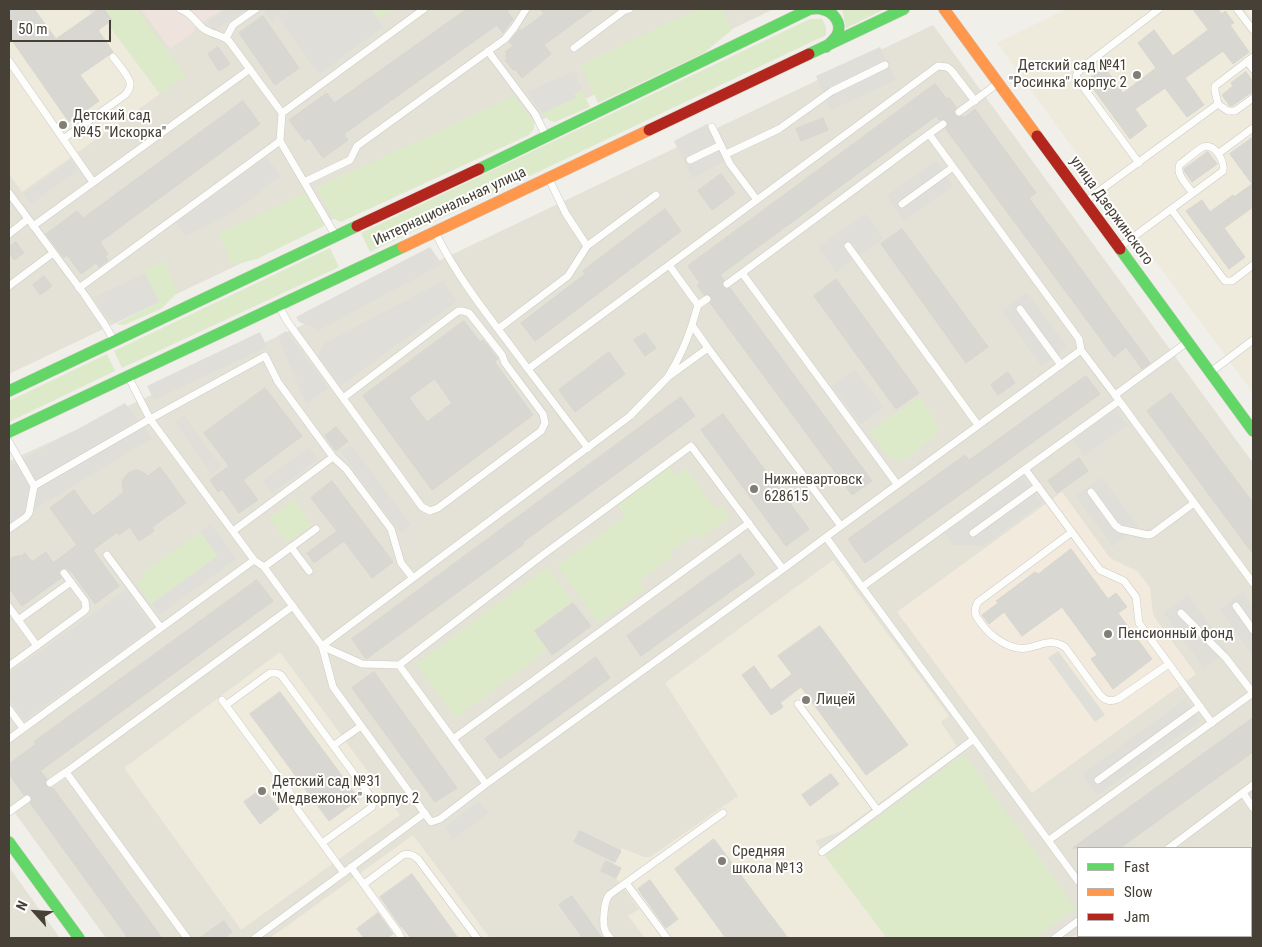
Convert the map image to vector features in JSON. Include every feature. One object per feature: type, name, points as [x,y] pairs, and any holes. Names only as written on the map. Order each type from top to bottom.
[{"type":"main road","name":"Интернациональная улица","points":[[9,391],[546,137],[810,9]]},
{"type":"main road","points":[[810,9],[826,10],[836,18],[838,34],[826,47]]},
{"type":"main road","name":"Интернациональная улица","points":[[9,432],[904,9]]},
{"type":"main road","name":"улица Дзержинского","points":[[944,9],[1253,431]]},
{"type":"main road","points":[[9,842],[79,938]]},
{"type":"lane","points":[[180,9],[190,13],[206,30],[229,41],[282,113],[280,141],[336,236]]},
{"type":"lane","points":[[226,38],[233,25],[256,9]]},
{"type":"lane","points":[[282,113],[424,9]]},
{"type":"lane","points":[[304,182],[350,160],[357,146],[505,39],[526,9]]},
{"type":"lane","points":[[574,48],[629,9]]},
{"type":"lane","points":[[1139,163],[1076,76],[1083,67],[1159,9]]},
{"type":"lane","points":[[1237,9],[1253,30]]},
{"type":"lane","points":[[488,51],[535,114],[546,137]]},
{"type":"lane","points":[[63,139],[125,95],[130,89],[127,77],[113,57]]},
{"type":"lane","points":[[1253,69],[1250,59],[1215,86],[1218,104],[1228,111],[1235,111],[1253,98]]},
{"type":"lane","points":[[9,61],[93,182]]},
{"type":"lane","points":[[726,154],[779,130],[832,91],[885,65]]},
{"type":"lane","points":[[528,369],[938,66],[947,67],[951,70],[974,101]]},
{"type":"lane","points":[[9,234],[93,182],[250,69]]},
{"type":"lane","points":[[960,112],[998,83]]},
{"type":"lane","points":[[1085,202],[1218,104]]},
{"type":"lane","points":[[727,284],[943,124]]},
{"type":"lane","points":[[712,127],[730,164],[757,200]]},
{"type":"lane","points":[[1219,153],[1253,128]]},
{"type":"lane","points":[[929,134],[1079,339],[1081,350],[1253,583]]},
{"type":"lane","points":[[80,288],[280,141]]},
{"type":"lane","points":[[690,160],[721,145]]},
{"type":"lane","points":[[1118,248],[1223,172],[1224,166],[1219,153],[1209,147],[1203,147],[1180,164],[1178,173],[1193,193]]},
{"type":"lane","points":[[902,204],[953,167]]},
{"type":"lane","points":[[548,177],[569,219],[587,246]]},
{"type":"lane","points":[[9,192],[80,288],[114,342]]},
{"type":"lane","points":[[498,329],[568,276],[587,246],[656,195]]},
{"type":"lane","points":[[1171,209],[1226,281],[1232,281],[1253,265]]},
{"type":"lane","points":[[434,232],[452,265],[588,448]]},
{"type":"lane","points":[[848,246],[978,426]]},
{"type":"lane","points":[[9,286],[53,252]]},
{"type":"lane","points":[[669,265],[698,305]]},
{"type":"lane","points":[[742,273],[897,484]]},
{"type":"lane","points":[[668,377],[686,343],[698,305],[707,299]]},
{"type":"lane","points":[[279,305],[287,321],[422,507],[430,511],[438,508],[542,431],[545,422],[543,414],[505,363],[502,355],[470,312],[463,311],[458,311],[343,398]]},
{"type":"lane","points":[[1020,309],[1061,365]]},
{"type":"lane","points":[[692,326],[840,526]]},
{"type":"lane","points":[[1210,372],[1253,340]]},
{"type":"lane","points":[[862,587],[1025,469],[1187,342]]},
{"type":"lane","points":[[322,646],[630,416],[668,377],[708,348]]},
{"type":"lane","points":[[128,375],[150,419],[254,560],[264,567],[322,646],[333,687],[431,822],[440,819],[1081,350]]},
{"type":"lane","points":[[34,486],[265,356],[278,382],[333,457],[346,469],[391,529],[401,563],[412,578]]},
{"type":"lane","points":[[9,442],[34,486],[29,513],[26,518],[9,529]]},
{"type":"lane","points":[[322,646],[362,664],[399,665],[544,554],[691,446],[783,569]]},
{"type":"lane","points":[[233,531],[333,457]]},
{"type":"lane","points":[[1025,469],[1100,570],[1124,581],[1136,597],[1139,623],[1212,723]]},
{"type":"lane","points":[[973,533],[1038,486]]},
{"type":"lane","points":[[1091,492],[1120,529],[1148,535],[1194,503]]},
{"type":"lane","points":[[453,739],[749,523]]},
{"type":"lane","points":[[264,567],[316,529]]},
{"type":"lane","points":[[1072,532],[978,602],[975,607],[975,616],[992,636],[1016,648],[1028,648],[1048,642],[1054,642],[1065,647],[1100,695],[1104,699],[1111,701],[1118,699],[1169,664]]},
{"type":"lane","points":[[826,537],[1077,879]]},
{"type":"lane","points":[[291,547],[309,570]]},
{"type":"lane","points":[[108,555],[161,628]]},
{"type":"lane","points":[[9,738],[254,560]]},
{"type":"lane","points":[[9,666],[86,609],[85,601],[64,573]]},
{"type":"lane","points":[[18,620],[71,582]]},
{"type":"lane","points":[[50,783],[293,606]]},
{"type":"lane","points":[[1236,606],[1253,630]]},
{"type":"lane","points":[[9,607],[36,646]]},
{"type":"lane","points":[[1049,840],[1253,693],[1226,658],[1182,613]]},
{"type":"lane","points":[[399,665],[486,784]]},
{"type":"lane","points":[[322,843],[368,810],[373,802],[285,679],[276,672],[270,673],[224,702],[289,792],[297,809],[344,873]]},
{"type":"lane","points":[[798,704],[878,811]]},
{"type":"lane","points":[[1098,780],[1200,706]]},
{"type":"lane","points":[[9,709],[23,728]]},
{"type":"lane","points":[[334,745],[361,726]]},
{"type":"lane","points":[[822,852],[974,739]]},
{"type":"lane","points":[[66,772],[187,938]]},
{"type":"lane","points":[[1170,847],[1253,786]]},
{"type":"lane","points":[[1243,793],[1253,808]]},
{"type":"lane","points":[[9,812],[27,799]]},
{"type":"lane","points":[[610,938],[604,927],[605,902],[609,895],[723,813]]},
{"type":"lane","points":[[255,938],[425,814]]},
{"type":"lane","points":[[364,884],[403,855],[413,856],[418,859],[476,938]]},
{"type":"lane","points":[[351,867],[401,938]]},
{"type":"lane","points":[[626,883],[667,938]]},
{"type":"lane","points":[[1055,938],[1077,922]]},
{"type":"shaded area","points":[[9,9],[774,9],[9,374]]},
{"type":"shaded area","name":"Детский сад №45 \"Искорка\"","points":[[9,9],[88,9],[92,14],[99,9],[104,9],[112,20],[108,23],[160,94],[22,192],[9,174]]},
{"type":"shaded area","points":[[141,9],[223,9],[194,28],[195,31],[170,49]]},
{"type":"shaded area","points":[[226,9],[246,9],[214,31],[208,22]]},
{"type":"shaded area","points":[[268,9],[287,9],[271,21],[264,12]]},
{"type":"shaded area","points":[[290,9],[370,9],[383,27],[319,74],[278,17]]},
{"type":"shaded area","points":[[1066,9],[1245,9],[1253,20],[1253,393],[997,43]]},
{"type":"shaded area","points":[[933,25],[1253,463],[1253,938],[106,938],[9,805],[9,461],[365,296]]},
{"type":"shaded area","points":[[880,47],[896,80],[831,110],[816,76]]},
{"type":"shaded area","points":[[574,71],[582,90],[574,94],[576,98],[542,113],[527,92]]},
{"type":"shaded area","points":[[707,124],[725,161],[692,178],[674,141]]},
{"type":"shaded area","points":[[266,156],[280,176],[234,212],[185,236],[176,223]]},
{"type":"shaded area","points":[[71,160],[78,170],[31,204],[24,194]]},
{"type":"shaded area","points":[[936,161],[953,186],[904,221],[887,196]]},
{"type":"shaded area","points":[[866,214],[883,239],[836,272],[818,247]]},
{"type":"shaded area","points":[[430,247],[442,264],[319,330],[299,322],[296,317]]},
{"type":"shaded area","points":[[145,273],[159,302],[115,323],[107,318],[95,297]]},
{"type":"shaded area","points":[[443,281],[457,301],[340,386],[318,356],[325,343]]},
{"type":"shaded area","points":[[1027,293],[1067,347],[1042,366],[1002,311]]},
{"type":"shaded area","points":[[286,331],[328,388],[306,404],[278,336]]},
{"type":"shaded area","points":[[260,332],[267,347],[154,400],[147,386]]},
{"type":"shaded area","points":[[855,369],[883,407],[861,424],[832,386]]},
{"type":"shaded area","points":[[125,403],[152,438],[12,523],[9,518],[9,467]]},
{"type":"shaded area","points":[[1116,409],[1127,425],[1084,456],[1073,440]]},
{"type":"shaded area","points":[[184,416],[221,467],[212,474],[175,422]]},
{"type":"shaded area","points":[[351,445],[411,525],[401,533],[341,452]]},
{"type":"shaded area","points":[[309,447],[318,459],[272,493],[263,481]]},
{"type":"shaded area","points":[[1023,477],[1042,503],[983,546],[953,545],[945,533]]},
{"type":"shaded area","points":[[1102,478],[1138,527],[1113,546],[1076,496]]},
{"type":"shaded area","points":[[1062,492],[1110,558],[1137,571],[1150,587],[1153,615],[1196,674],[1032,793],[897,612]]},
{"type":"shaded area","points":[[211,524],[236,559],[160,614],[152,604],[218,556],[201,532]]},
{"type":"shaded area","name":"Лицей","points":[[833,560],[949,716],[941,722],[957,746],[841,831],[815,841],[887,938],[645,938],[628,916],[639,909],[616,878],[621,868],[614,865],[622,848],[644,857],[650,857],[738,796],[665,683]]},
{"type":"shaded area","points":[[126,590],[153,628],[24,720],[9,698],[9,674]]},
{"type":"shaded area","points":[[1243,592],[1253,606],[1253,656],[1220,609]]},
{"type":"shaded area","points":[[1188,595],[1228,651],[1204,668],[1164,613]]},
{"type":"shaded area","points":[[1058,651],[1105,715],[1095,722],[1048,658]]},
{"type":"shaded area","name":"Детский сад №31 \"Медвежонок\" корпус 2","points":[[280,652],[400,815],[241,930],[124,768]]},
{"type":"shaded area","points":[[1185,700],[1200,721],[1097,795],[1082,774]]},
{"type":"shaded area","points":[[479,801],[488,813],[453,839],[445,827]]},
{"type":"shaded area","points":[[413,835],[490,938],[270,938]]},
{"type":"shaded area","points":[[9,867],[60,938],[9,938]]},
{"type":"shaded area","points":[[1077,934],[1077,937],[1126,938],[1070,938]]},
{"type":"green space","points":[[104,9],[137,9],[186,76],[160,94],[107,23],[112,20]]},
{"type":"green space","points":[[372,9],[394,9],[379,19]]},
{"type":"green space","points":[[697,9],[722,9],[732,30],[704,53],[598,103],[581,67],[584,63]]},
{"type":"green space","points":[[842,9],[885,9],[846,28]]},
{"type":"green space","points":[[810,19],[822,19],[826,27],[826,35],[370,252],[361,233]]},
{"type":"green space","points":[[582,90],[590,107],[555,122],[550,121],[542,113],[575,98],[574,94]]},
{"type":"green space","points":[[514,96],[534,122],[533,129],[529,135],[341,222],[333,218],[316,188]]},
{"type":"green space","points":[[307,192],[324,226],[257,259],[232,265],[218,234]]},
{"type":"green space","points":[[330,248],[339,267],[122,368],[114,351]]},
{"type":"green space","points":[[164,261],[178,292],[161,309],[124,325],[116,324],[159,302],[144,270]]},
{"type":"green space","points":[[107,354],[115,371],[9,422],[9,401]]},
{"type":"green space","points":[[919,397],[938,424],[935,437],[902,461],[889,458],[870,432]]},
{"type":"green space","points":[[670,467],[676,476],[686,469],[715,509],[721,505],[730,517],[700,539],[695,534],[670,552],[672,557],[639,581],[645,589],[599,623],[557,566],[625,516],[618,505]]},
{"type":"green space","points":[[293,500],[312,525],[287,543],[269,518]]},
{"type":"green space","points":[[200,532],[217,556],[151,604],[136,583],[144,577],[142,573]]},
{"type":"green space","points":[[547,567],[573,601],[533,631],[547,650],[456,718],[416,664]]},
{"type":"green space","points":[[964,754],[1076,908],[1035,938],[887,938],[825,856]]},
{"type":"building","points":[[9,9],[34,9],[56,39],[99,9],[104,9],[112,20],[98,30],[113,52],[80,75],[99,101],[69,122],[9,36]]},
{"type":"building","points":[[467,9],[506,9],[513,19],[503,33],[497,25],[344,134],[348,140],[323,158],[309,138],[305,141],[289,120],[327,93],[334,103]]},
{"type":"building","points":[[540,9],[593,9],[544,45],[551,54],[522,78],[505,60],[507,59],[505,56],[507,54],[505,52],[513,46],[509,42],[520,29],[521,31],[544,14]]},
{"type":"building","points":[[1193,9],[1218,9],[1222,14],[1225,11],[1234,23],[1230,25],[1249,52],[1233,64],[1223,51],[1185,78],[1204,105],[1187,117],[1165,88],[1135,109],[1147,126],[1130,139],[1087,80],[1105,68],[1123,93],[1156,68],[1138,43],[1154,30],[1173,56],[1208,30]]},
{"type":"building","points":[[263,16],[299,68],[275,85],[239,33]]},
{"type":"building","points":[[218,47],[230,64],[219,71],[208,54]]},
{"type":"building","points":[[1246,72],[1253,82],[1253,91],[1230,106],[1222,95],[1233,86],[1231,83]]},
{"type":"building","points":[[935,84],[956,107],[954,112],[956,117],[963,116],[964,118],[975,109],[1036,193],[1029,198],[1150,363],[1142,369],[1126,347],[1114,357],[946,129],[947,121],[939,120],[936,116],[720,275],[724,280],[723,288],[730,288],[872,481],[852,495],[710,303],[711,296],[704,295],[697,285],[700,283],[688,266]]},
{"type":"building","points":[[243,101],[260,124],[100,242],[108,254],[105,256],[108,260],[99,267],[96,263],[81,274],[67,255],[64,258],[46,234],[77,211],[83,218]]},
{"type":"building","points":[[823,118],[828,130],[801,141],[796,129]]},
{"type":"building","points":[[1253,137],[1253,207],[1224,228],[1245,257],[1229,269],[1186,211],[1202,200],[1210,212],[1252,184],[1230,154]]},
{"type":"building","points":[[1208,152],[1217,164],[1192,182],[1184,169]]},
{"type":"building","points":[[721,174],[735,193],[712,210],[698,191]]},
{"type":"building","points":[[665,209],[681,231],[535,341],[521,323],[585,274],[583,271]]},
{"type":"building","points":[[902,229],[988,347],[966,363],[881,244]]},
{"type":"building","points":[[16,242],[24,253],[14,260],[9,252],[9,247]]},
{"type":"building","points":[[44,276],[52,286],[40,295],[33,285]]},
{"type":"building","points":[[836,279],[919,393],[896,409],[814,296]]},
{"type":"building","points":[[464,321],[480,342],[483,340],[498,359],[494,361],[533,415],[432,490],[363,396]],"holes":[[[435,379],[452,403],[427,422],[409,398]]]},
{"type":"building","points":[[645,333],[656,348],[645,356],[634,340]]},
{"type":"building","points":[[609,352],[625,374],[575,412],[559,390]]},
{"type":"building","points":[[1008,372],[1015,383],[998,395],[991,385]]},
{"type":"building","points":[[1086,376],[1100,394],[865,563],[848,539],[965,455],[969,460]]},
{"type":"building","points":[[265,388],[302,436],[243,480],[258,500],[239,513],[222,489],[218,492],[210,480],[229,466],[204,433]]},
{"type":"building","points":[[1171,393],[1253,503],[1253,554],[1147,411]]},
{"type":"building","points":[[681,397],[695,416],[366,659],[352,639]]},
{"type":"building","points":[[723,414],[809,529],[786,546],[701,430]]},
{"type":"building","points":[[336,427],[348,441],[336,451],[325,436]]},
{"type":"building","points":[[1079,458],[1088,471],[1057,493],[1048,481]]},
{"type":"building","points":[[160,467],[186,503],[152,527],[154,531],[139,541],[130,527],[119,535],[117,532],[93,550],[119,586],[95,604],[71,571],[63,568],[59,571],[61,578],[22,606],[9,588],[9,560],[15,556],[19,555],[20,557],[25,553],[32,562],[46,552],[53,563],[77,545],[50,508],[74,490],[93,516],[124,492],[122,485],[126,475],[137,470],[148,476]]},
{"type":"building","points":[[332,481],[393,562],[372,578],[344,541],[314,563],[307,553],[337,531],[311,498]]},
{"type":"building","name":"Пенсионный фонд","points":[[1071,549],[1108,599],[1116,593],[1127,607],[1118,613],[1152,659],[1113,689],[1091,659],[1097,655],[1062,607],[1022,636],[1004,612],[989,624],[982,615],[998,603],[996,601],[1035,572],[1038,574]]},
{"type":"building","points":[[740,554],[755,574],[641,656],[627,636]]},
{"type":"building","points":[[257,580],[273,601],[40,771],[47,779],[46,786],[53,788],[162,938],[128,938],[30,803],[31,796],[24,795],[9,774],[9,764],[36,744],[34,742]]},
{"type":"building","points":[[573,603],[591,626],[552,655],[535,631]]},
{"type":"building","points":[[820,626],[908,745],[866,775],[801,687],[780,703],[783,707],[771,715],[742,675],[754,666],[771,690],[792,674],[778,656]]},
{"type":"building","points":[[596,657],[610,678],[500,759],[485,739]]},
{"type":"building","points":[[374,672],[457,788],[435,802],[352,688]]},
{"type":"building","points":[[280,692],[359,799],[329,821],[250,714]]},
{"type":"building","points":[[1253,718],[1253,752],[1121,847],[1073,848]]},
{"type":"building","points":[[831,774],[839,784],[810,806],[802,795]]},
{"type":"building","points":[[263,788],[279,809],[260,824],[244,802]]},
{"type":"building","points":[[580,831],[621,851],[615,862],[574,842]]},
{"type":"building","points":[[714,839],[788,938],[726,938],[675,869]]},
{"type":"building","points":[[606,861],[621,868],[616,878],[601,871]]},
{"type":"building","points":[[412,874],[458,938],[411,938],[401,927],[380,897]]},
{"type":"building","points":[[650,880],[678,919],[666,928],[638,889]]},
{"type":"building","points":[[572,896],[602,938],[583,938],[559,905]]},
{"type":"building","points":[[378,913],[393,934],[387,938],[364,938],[357,929]]},
{"type":"building","points":[[224,921],[232,932],[224,938],[200,938]]},
{"type":"traffic: fast","points":[[809,9],[825,10],[833,15],[838,22],[839,31],[826,47]]},
{"type":"traffic: fast","points":[[479,169],[810,9]]},
{"type":"traffic: fast","points":[[809,54],[904,9]]},
{"type":"traffic: fast","points":[[9,391],[357,226]]},
{"type":"traffic: fast","points":[[9,432],[403,247]]},
{"type":"traffic: fast","points":[[1120,249],[1253,431]]},
{"type":"traffic: fast","points":[[9,842],[79,938]]},
{"type":"traffic: slow","points":[[944,9],[1037,136]]},
{"type":"traffic: slow","points":[[403,247],[649,130]]},
{"type":"traffic: jam","points":[[649,130],[809,54]]},
{"type":"traffic: jam","points":[[1037,136],[1120,249]]},
{"type":"traffic: jam","points":[[357,226],[479,169]]},
{"type":"place","name":"Детский сад №41 \"Росинка\" корпус 2","points":[[1137,75]]},
{"type":"place","name":"Детский сад №45 \"Искорка\"","points":[[63,125]]},
{"type":"place","name":"Нижневартовск 628615","points":[[754,489]]},
{"type":"place","name":"Пенсионный фонд","points":[[1108,634]]},
{"type":"place","name":"Лицей","points":[[806,700]]},
{"type":"place","name":"Детский сад №31 \"Медвежонок\" корпус 2","points":[[262,791]]},
{"type":"place","name":"Средняя школа №13","points":[[722,861]]}]
